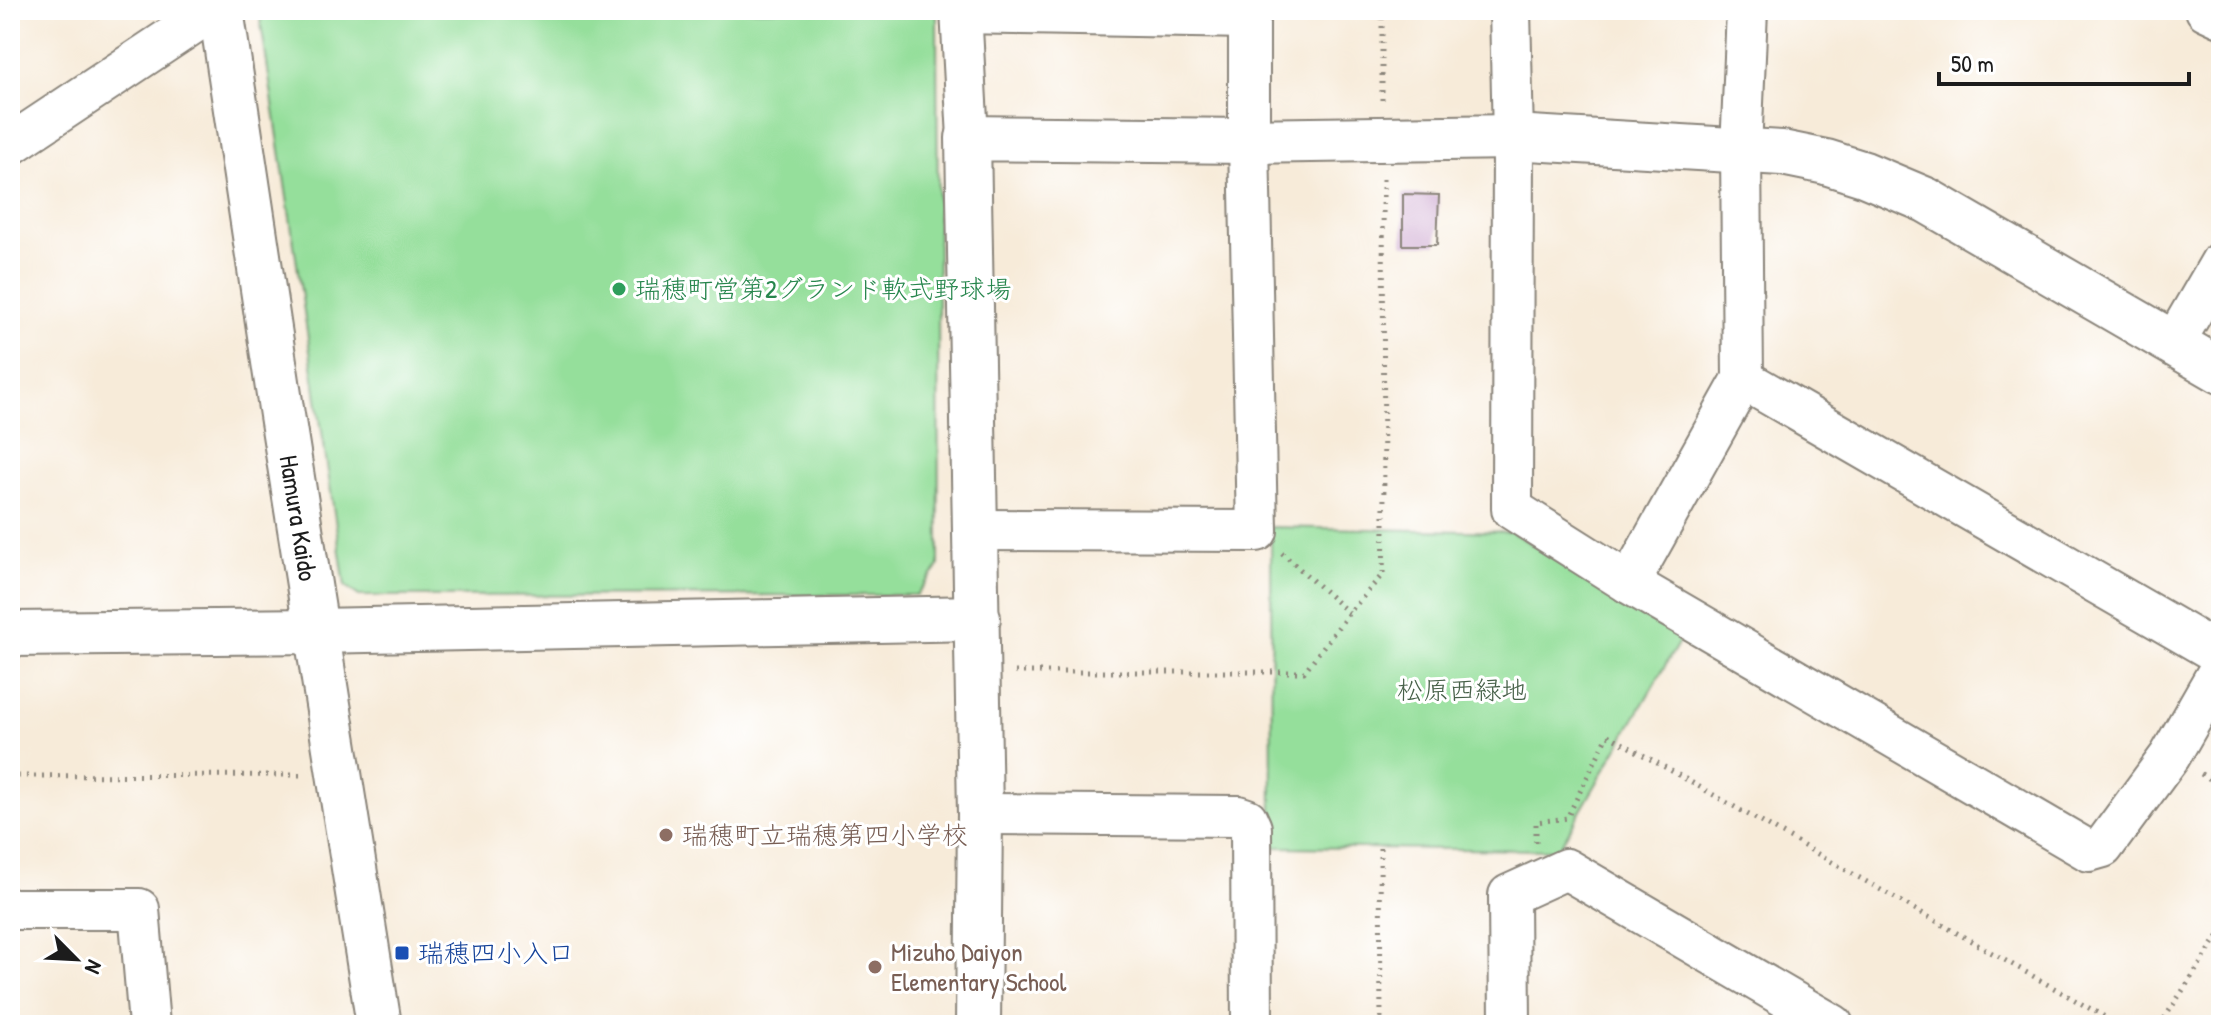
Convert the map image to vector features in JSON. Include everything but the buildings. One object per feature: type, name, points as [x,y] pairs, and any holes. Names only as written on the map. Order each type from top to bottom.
[{"type":"street","points":[[10,145],[213,10]]},
{"type":"street","name":"Hamura Kaido","points":[[221,10],[379,1025]]},
{"type":"street","points":[[1510,10],[1513,137],[1512,509],[1629,583],[2089,851],[2103,847],[2170,756],[2221,667]]},
{"type":"street","points":[[1629,583],[1743,379],[1741,150],[1747,10]]},
{"type":"street","points":[[2206,10],[2221,17]]},
{"type":"street","points":[[974,530],[1257,531],[1249,14],[961,12],[968,138],[974,530],[978,618],[978,1025]]},
{"type":"street","points":[[968,138],[1249,141],[1513,137],[1782,153],[1826,162],[1926,200],[2221,371]]},
{"type":"street","points":[[2174,343],[2221,262]]},
{"type":"street","points":[[1743,379],[2221,655]]},
{"type":"street","points":[[10,634],[978,618]]},
{"type":"street","points":[[980,814],[1238,816],[1247,819],[1251,828],[1252,1025]]},
{"type":"street","points":[[1510,1025],[1509,895],[1566,869],[1767,1006],[1833,1025]]},
{"type":"street","points":[[10,909],[139,909],[149,1025]]},
{"type":"path","points":[[978,672],[1304,672],[1383,574],[1382,10]]},
{"type":"path","points":[[1257,531],[1349,613]]},
{"type":"path","points":[[1535,850],[1536,822],[1567,818],[1608,735],[2119,1025]]},
{"type":"path","points":[[10,776],[339,775]]},
{"type":"path","points":[[1380,848],[1381,1025]]},
{"type":"path","points":[[2160,1025],[2221,932]]},
{"type":"green space","name":"瑞穂町営第2グランド軟式野球場","points":[[259,10],[937,10],[939,567],[916,595],[359,596],[345,586]]},
{"type":"green space","name":"松原西緑地","points":[[1271,527],[1511,532],[1684,633],[1558,850],[1272,847]]},
{"type":"place","name":"瑞穂町営第2グランド軟式野球場","points":[[619,289]]},
{"type":"place","name":"瑞穂町立瑞穂第四小学校","points":[[666,835]]},
{"type":"place","name":"瑞穂四小入口","points":[[402,953]]},
{"type":"place","name":"Mizuho Daiyon Elementary School","points":[[875,967]]}]
